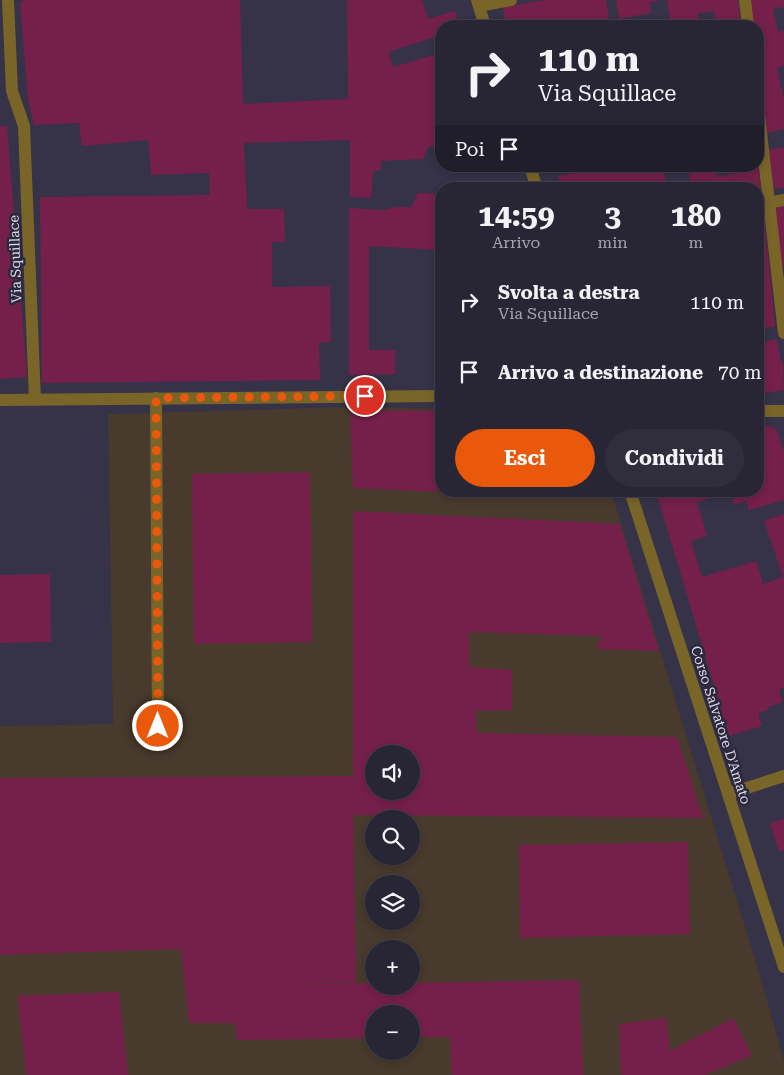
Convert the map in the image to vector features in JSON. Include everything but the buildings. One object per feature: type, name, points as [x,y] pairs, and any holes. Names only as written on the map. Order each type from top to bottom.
[{"type":"street","name":"Via Squillace","points":[[8,0],[12,91],[24,126],[35,400]]},
{"type":"street","points":[[483,20],[478,3],[511,0]]},
{"type":"street","points":[[745,0],[747,20]]},
{"type":"street","points":[[764,204],[784,200]]},
{"type":"street","points":[[764,210],[784,333]]},
{"type":"street","points":[[0,400],[435,396]]},
{"type":"street","points":[[156,398],[158,726]]},
{"type":"street","points":[[764,411],[784,411]]},
{"type":"street","name":"Corso Salvatore D'Amato","points":[[632,497],[784,967]]},
{"type":"street","points":[[728,794],[784,776]]},
{"type":"street","points":[[771,926],[784,922]]},
{"type":"shaded area","points":[[349,407],[435,409],[435,497],[613,497],[761,979],[784,1061],[784,1075],[0,1075],[0,726],[113,724],[108,414]]},
{"type":"route","points":[[158,726],[156,398],[365,396]]}]
